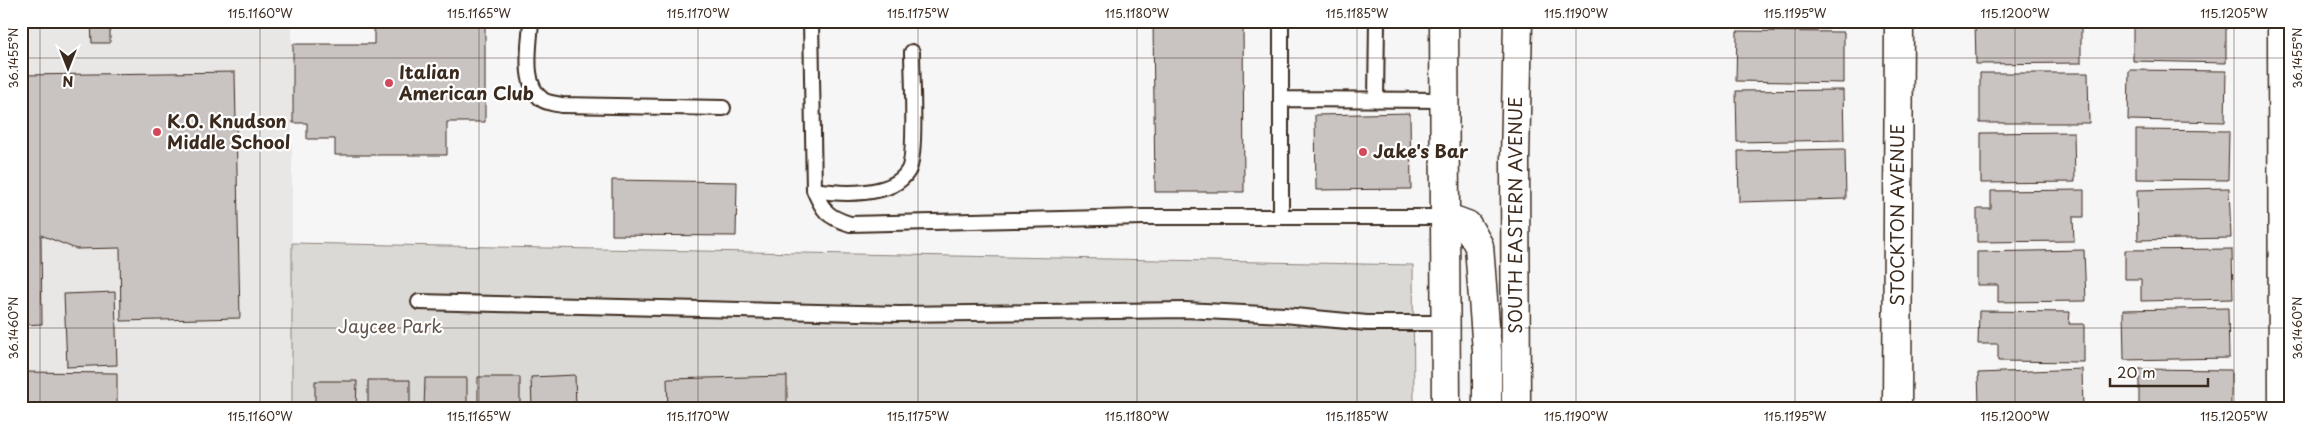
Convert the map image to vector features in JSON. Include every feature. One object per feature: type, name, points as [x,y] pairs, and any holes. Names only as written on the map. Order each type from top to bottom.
[{"type":"main road","points":[[1444,21],[1446,409]]},
{"type":"main road","name":"SOUTH EASTERN AVENUE","points":[[1516,409],[1515,160],[1518,21]]},
{"type":"main road","name":"STOCKTON AVENUE","points":[[1897,409],[1899,21]]},
{"type":"main road","points":[[2282,21],[2283,409]]},
{"type":"main road","points":[[1445,217],[1467,225],[1479,246],[1487,351],[1488,409]]},
{"type":"lane","points":[[531,21],[529,70],[532,89],[544,100],[562,105],[723,108]]},
{"type":"lane","points":[[811,21],[814,190],[822,209],[834,220],[850,224],[1143,217],[1445,217]]},
{"type":"lane","points":[[1281,21],[1281,217]]},
{"type":"lane","points":[[1376,100],[1377,21]]},
{"type":"lane","points":[[814,190],[843,194],[870,191],[893,185],[908,171],[912,151],[912,52]]},
{"type":"lane","points":[[1281,99],[1444,100]]},
{"type":"lane","points":[[419,302],[900,314],[1185,310],[1284,315],[1367,323],[1446,323]]},
{"type":"shaded area","name":"K.O. Knudson Middle School","points":[[21,21],[292,21],[292,409],[21,409]]},
{"type":"green space","name":"Jaycee Park","points":[[292,243],[1413,265],[1414,409],[292,409]]},
{"type":"building","points":[[91,21],[110,21],[110,43],[92,43]]},
{"type":"building","name":"Italian American Club","points":[[374,21],[485,21],[485,122],[447,122],[447,155],[335,155],[335,139],[307,139],[307,123],[293,123],[293,44],[374,44]]},
{"type":"building","points":[[1153,21],[1243,21],[1244,192],[1155,192]]},
{"type":"building","points":[[1750,21],[1825,21],[1750,23]]},
{"type":"building","points":[[1975,21],[2081,21],[2081,63],[1976,64]]},
{"type":"building","points":[[2133,21],[2226,21],[2226,63],[2133,61]]},
{"type":"building","points":[[1737,31],[1844,32],[1844,83],[1736,81]]},
{"type":"building","points":[[2129,70],[2226,71],[2225,122],[2128,120]]},
{"type":"building","points":[[235,72],[240,318],[121,321],[120,248],[76,249],[41,235],[42,324],[21,325],[21,75]]},
{"type":"building","points":[[1980,73],[2088,73],[2089,123],[1980,123]]},
{"type":"building","points":[[1843,90],[1844,140],[1737,142],[1736,91]]},
{"type":"building","name":"Jake's Bar","points":[[1410,113],[1411,189],[1316,190],[1315,115]]},
{"type":"building","points":[[2136,130],[2229,131],[2228,180],[2136,179]]},
{"type":"building","points":[[2074,132],[2075,182],[1981,183],[1981,133]]},
{"type":"building","points":[[1845,149],[1846,199],[1739,202],[1738,151]]},
{"type":"building","points":[[612,180],[737,182],[736,236],[612,235]]},
{"type":"building","points":[[2229,188],[2231,238],[2138,240],[2137,190]]},
{"type":"building","points":[[2084,190],[2084,217],[2073,217],[2074,241],[1977,242],[1977,209],[1991,209],[1991,191]]},
{"type":"building","points":[[2232,249],[2233,299],[2141,301],[2141,279],[2125,279],[2125,250]]},
{"type":"building","points":[[2084,250],[2086,301],[1998,302],[1998,285],[1977,285],[1977,252]]},
{"type":"building","points":[[115,292],[117,365],[67,367],[64,294]]},
{"type":"building","points":[[2228,308],[2229,358],[2124,360],[2123,310]]},
{"type":"building","points":[[1979,311],[2070,312],[2069,324],[2084,324],[2084,362],[1998,361],[1998,344],[1978,344]]},
{"type":"building","points":[[2082,369],[2083,409],[1992,409],[1992,404],[1979,404],[1978,373]]},
{"type":"building","points":[[2139,369],[2231,370],[2231,409],[2139,409]]},
{"type":"building","points":[[21,372],[117,373],[117,409],[21,409]]},
{"type":"building","points":[[575,375],[576,409],[532,409],[531,377]]},
{"type":"building","points":[[787,376],[787,409],[668,409],[667,379]]},
{"type":"building","points":[[478,377],[520,377],[520,409],[478,409]]},
{"type":"building","points":[[425,378],[467,378],[467,409],[424,409]]},
{"type":"building","points":[[368,380],[410,380],[410,409],[368,409]]},
{"type":"building","points":[[315,381],[357,381],[356,409],[315,409]]},
{"type":"place","name":"Italian American Club","points":[[389,83]]},
{"type":"place","name":"K.O. Knudson Middle School","points":[[157,132]]},
{"type":"place","name":"Jake's Bar","points":[[1363,152]]}]
